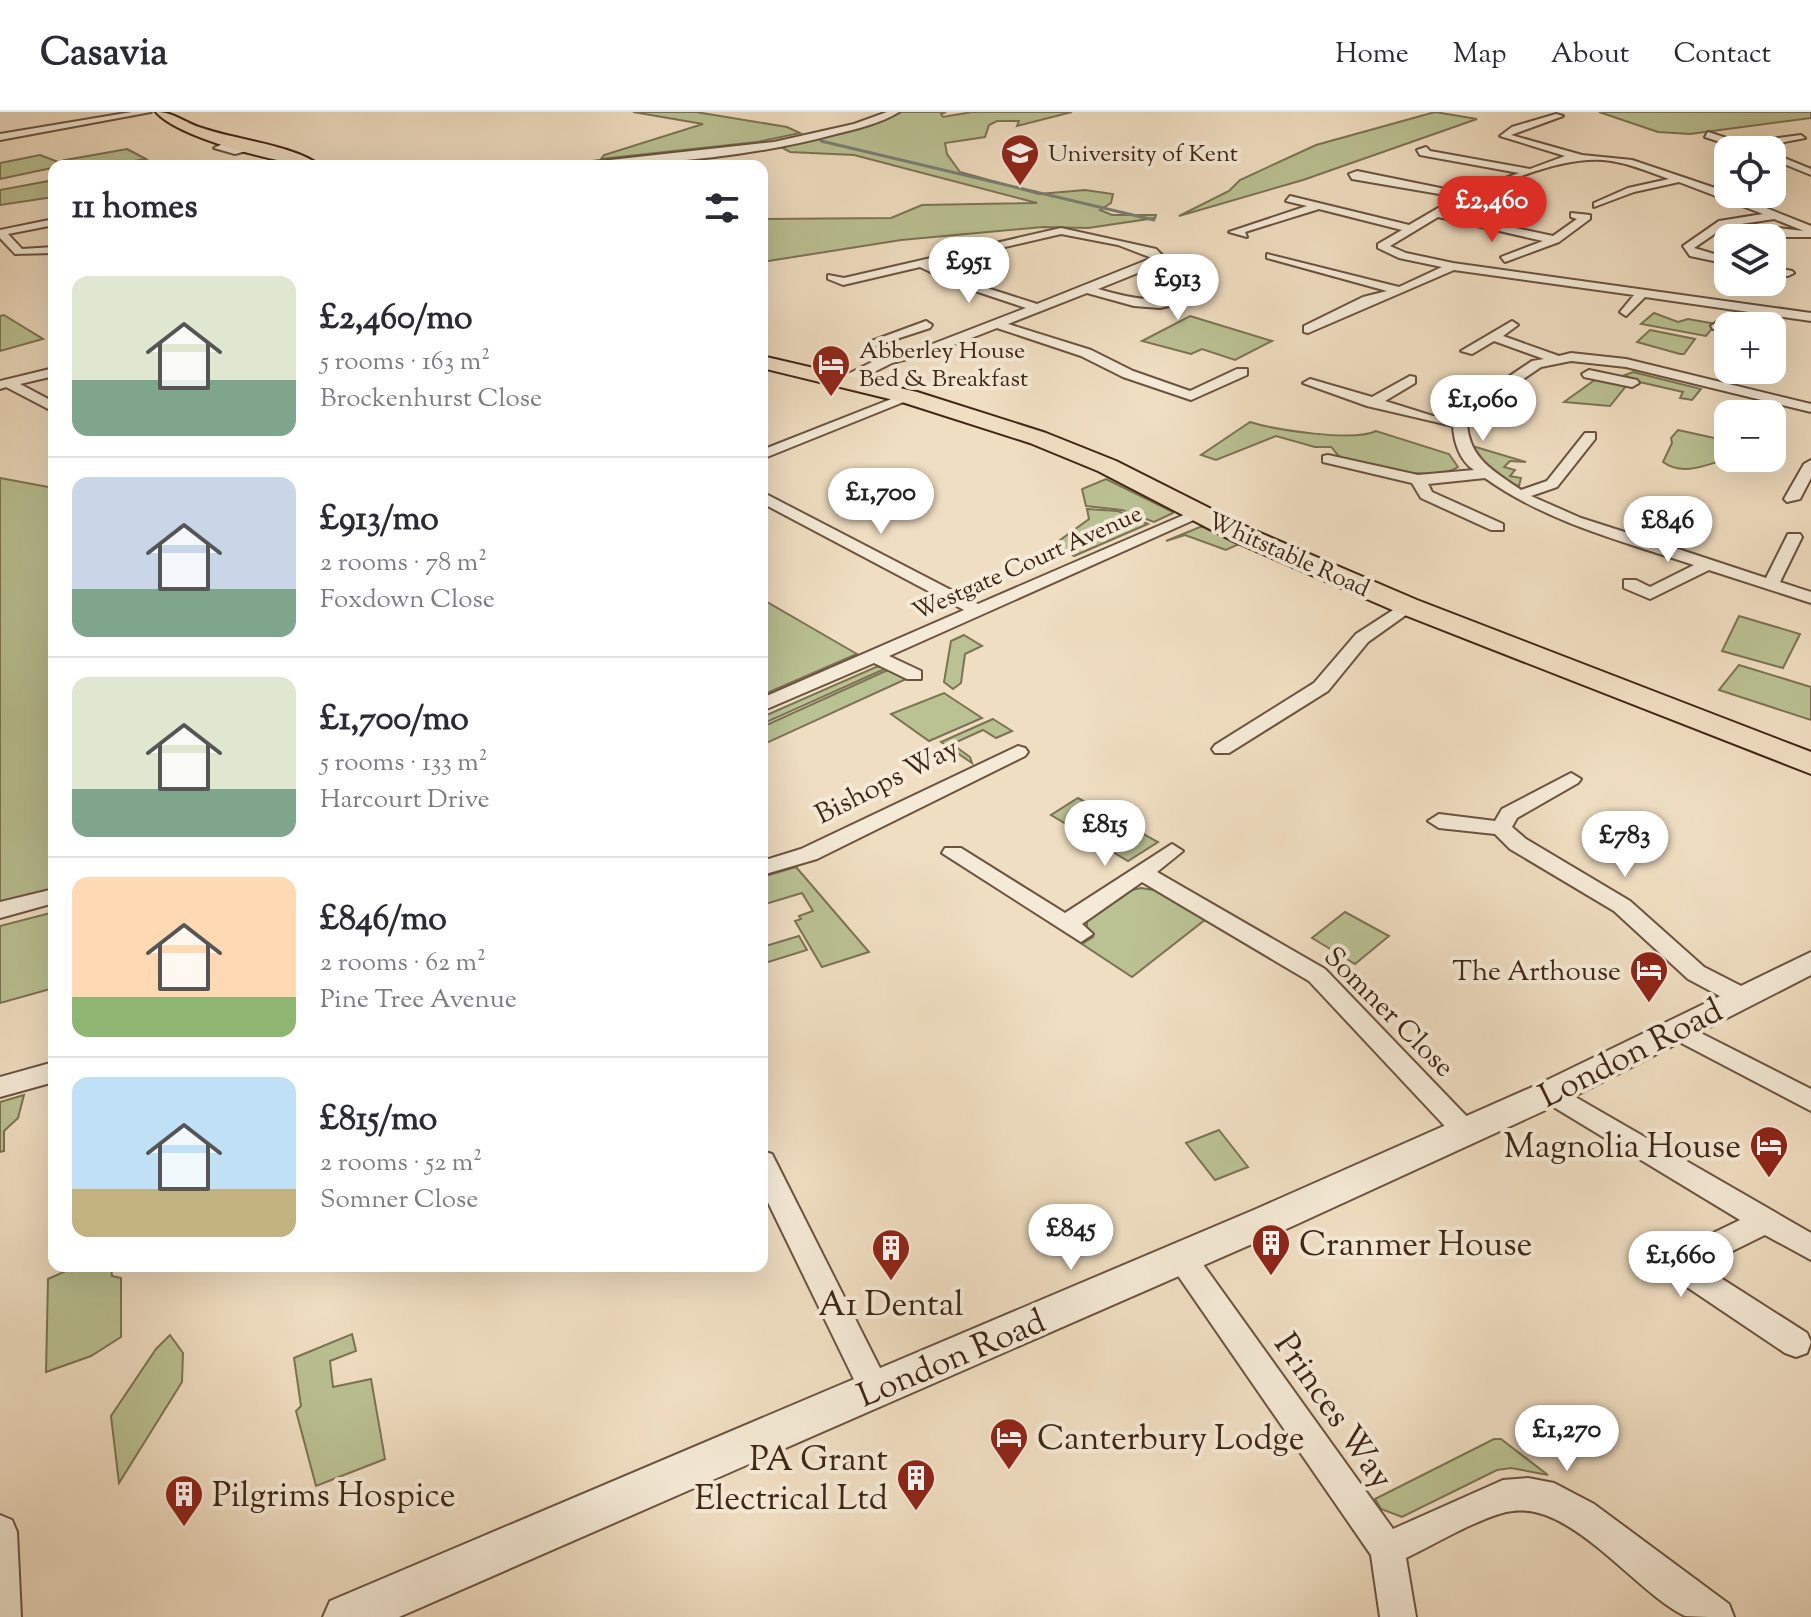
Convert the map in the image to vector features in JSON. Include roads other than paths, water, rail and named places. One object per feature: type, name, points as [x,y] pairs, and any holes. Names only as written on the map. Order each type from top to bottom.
[{"type":"main road","points":[[163,112],[178,125],[295,160]]},
{"type":"main road","name":"Whitstable Road","points":[[768,363],[909,397],[1065,448],[1199,514],[1407,606],[1811,764]]},
{"type":"street","points":[[0,137],[147,112]]},
{"type":"street","points":[[618,160],[760,145],[834,131],[895,112]]},
{"type":"street","points":[[1489,140],[1559,116]]},
{"type":"street","points":[[1708,135],[1714,137]]},
{"type":"street","points":[[1504,136],[1579,157],[1629,162],[1777,215],[1811,232]]},
{"type":"street","points":[[1426,150],[1420,152],[1532,172]]},
{"type":"street","points":[[1579,157],[1466,196],[1407,228],[1385,242],[1384,248],[1453,266],[1642,293],[1750,314],[1811,317]]},
{"type":"street","points":[[1786,161],[1811,172]]},
{"type":"street","points":[[1795,164],[1811,162]]},
{"type":"street","points":[[1357,174],[1352,176],[1466,196]]},
{"type":"street","points":[[1618,204],[1598,205],[1631,190],[1682,179]]},
{"type":"street","points":[[1290,199],[1407,228]]},
{"type":"street","points":[[1243,235],[1234,232],[1319,206]]},
{"type":"street","points":[[1437,214],[1555,240]]},
{"type":"street","points":[[1505,259],[1555,240],[1586,217],[1575,215]]},
{"type":"street","points":[[1723,223],[1777,215]]},
{"type":"street","points":[[29,254],[16,250],[1,233],[48,223]]},
{"type":"street","points":[[1723,223],[1781,234],[1811,232]]},
{"type":"street","points":[[1714,229],[1687,248],[1694,254],[1714,258]]},
{"type":"street","points":[[832,277],[843,282],[1066,231],[1152,251],[1158,257],[1156,262],[921,352],[887,360],[847,380]]},
{"type":"street","points":[[8,257],[48,251]]},
{"type":"street","points":[[1272,256],[1401,291]]},
{"type":"street","points":[[920,263],[964,284],[1038,308]]},
{"type":"street","points":[[1308,329],[1367,300],[1401,291],[1453,266]]},
{"type":"street","points":[[1087,289],[1145,306],[1163,307],[1207,291],[1192,287]]},
{"type":"street","points":[[1626,312],[1642,293]]},
{"type":"street","points":[[997,324],[1086,353],[1128,374],[1191,396],[1242,372]]},
{"type":"street","points":[[921,352],[881,340],[926,325]]},
{"type":"street","points":[[1467,351],[1512,325]]},
{"type":"street","points":[[1492,336],[1554,358]]},
{"type":"street","points":[[1460,423],[1485,398],[1537,364],[1554,358],[1589,357],[1626,363],[1811,408]]},
{"type":"street","points":[[1611,379],[1626,363]]},
{"type":"street","points":[[4,384],[48,373]]},
{"type":"street","points":[[1589,374],[1632,383]]},
{"type":"street","points":[[1372,403],[1410,380]]},
{"type":"street","points":[[1310,383],[1432,420],[1460,423]]},
{"type":"street","points":[[4,384],[48,405]]},
{"type":"street","points":[[768,453],[909,397]]},
{"type":"street","points":[[1460,423],[1467,456],[1485,474],[1517,496],[1556,515],[1811,598]]},
{"type":"street","points":[[1517,496],[1552,484],[1590,436]]},
{"type":"street","points":[[1322,458],[1418,480],[1485,474]]},
{"type":"street","points":[[1792,499],[1811,464]]},
{"type":"street","points":[[1418,480],[1426,495],[1497,527]]},
{"type":"street","points":[[768,500],[980,612]]},
{"type":"street","name":"Westgate Court Avenue","points":[[768,702],[1199,514]]},
{"type":"street","points":[[1479,538],[1512,518]]},
{"type":"street","points":[[1665,551],[1686,523]]},
{"type":"street","points":[[1771,584],[1794,537]]},
{"type":"street","points":[[1630,584],[1650,594],[1685,579],[1707,565]]},
{"type":"street","points":[[1222,749],[1321,687],[1362,638],[1407,606]]},
{"type":"street","points":[[876,657],[914,675]]},
{"type":"street","name":"Bishops Way","points":[[768,866],[809,854],[983,756],[1018,752]]},
{"type":"street","points":[[1501,828],[1509,814],[1571,779]]},
{"type":"street","points":[[1453,823],[1501,828],[1518,844],[1616,901],[1685,964],[1740,996]]},
{"type":"street","points":[[953,853],[1073,929],[1141,872],[1172,851]]},
{"type":"street","name":"Somner Close","points":[[1141,872],[1317,975],[1465,1131]]},
{"type":"street","points":[[0,910],[48,898]]},
{"type":"street","name":"London Road","points":[[346,1617],[383,1609],[875,1390],[1182,1258],[1551,1093],[1811,962]]},
{"type":"street","points":[[1677,1030],[1811,1101]]},
{"type":"street","points":[[0,1087],[48,1074]]},
{"type":"street","points":[[1551,1093],[1811,1248]]},
{"type":"street","points":[[768,1174],[875,1390]]},
{"type":"street","points":[[1766,1221],[1692,1257],[1685,1270],[1796,1343]]},
{"type":"street","name":"Princes Way","points":[[1182,1258],[1387,1549],[1398,1617]]},
{"type":"street","points":[[1387,1549],[1503,1496],[1528,1494],[1554,1499],[1582,1516],[1716,1617]]},
{"type":"street","points":[[0,1532],[3,1617]]},
{"type":"waterway","points":[[821,141],[1154,220]]},
{"type":"place","name":"University of Kent","points":[[1020,187]]},
{"type":"place","name":"Abberley House Bed & Breakfast","points":[[831,398]]},
{"type":"place","name":"The Arthouse","points":[[1649,1004]]},
{"type":"place","name":"Magnolia House","points":[[1769,1179]]},
{"type":"place","name":"Cranmer House","points":[[1271,1277]]},
{"type":"place","name":"A1 Dental","points":[[891,1282]]},
{"type":"place","name":"Canterbury Lodge","points":[[1009,1471]]},
{"type":"place","name":"PA Grant Electrical Ltd","points":[[916,1512]]},
{"type":"place","name":"Pilgrims Hospice","points":[[184,1528]]}]
